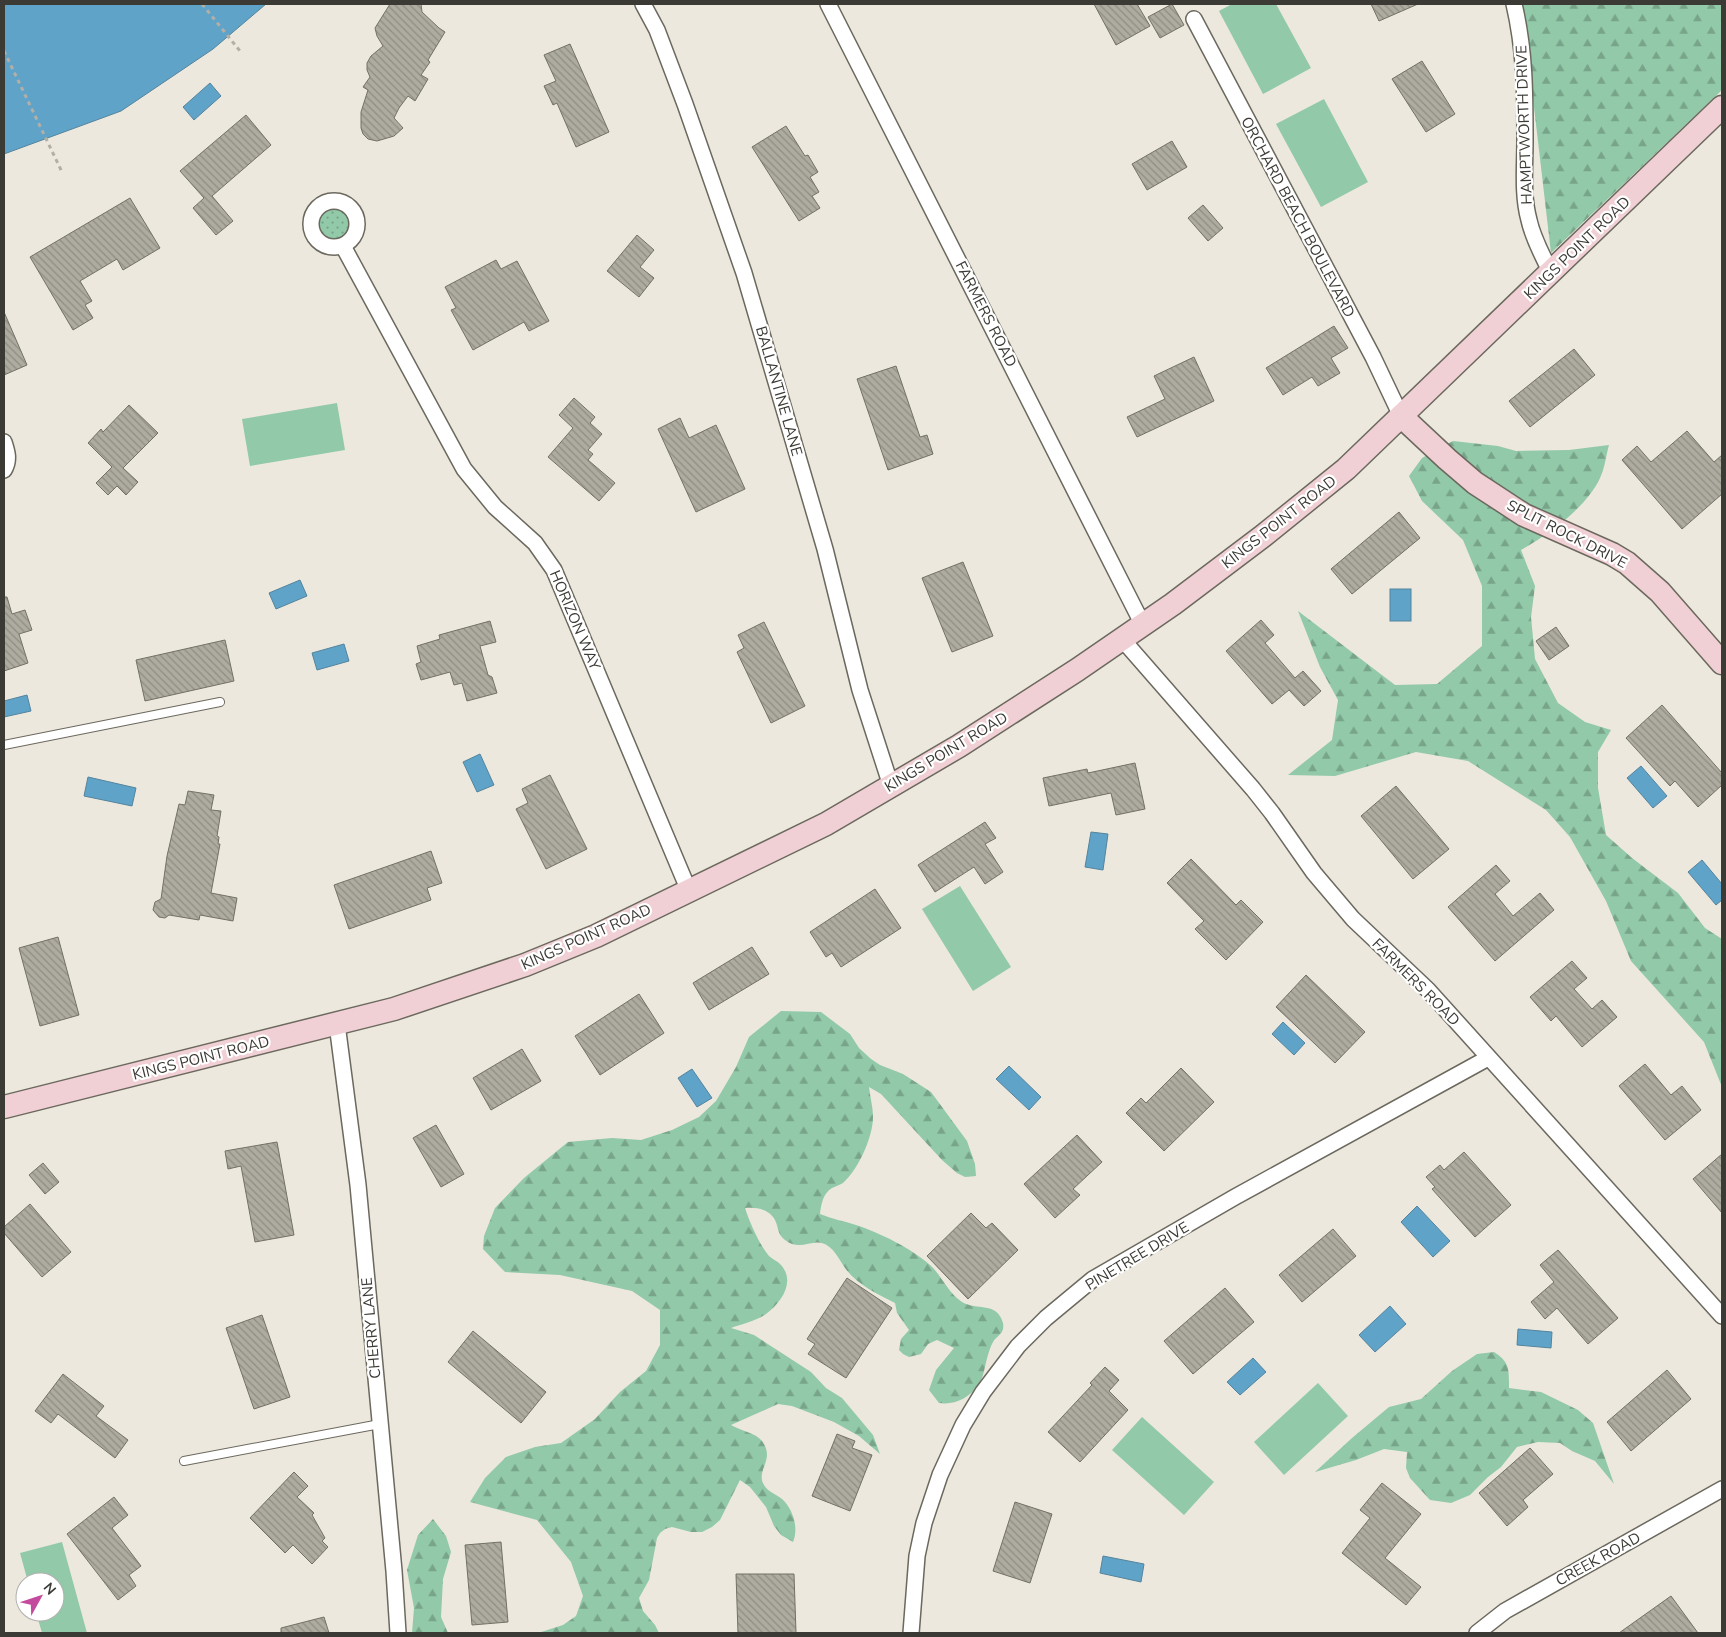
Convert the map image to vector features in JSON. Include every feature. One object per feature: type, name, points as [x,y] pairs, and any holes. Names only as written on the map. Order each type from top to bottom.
[{"type":"main road","name":"KINGS POINT ROAD","points":[[4,1107],[394,1009],[525,965],[596,936],[826,824],[959,746],[1143,625],[1264,536],[1314,496],[1402,416],[1722,107]]},
{"type":"main road","name":"SPLIT ROCK DRIVE","points":[[1402,416],[1475,483],[1524,515],[1612,554],[1627,563],[1660,592],[1722,664]]},
{"type":"street","name":"BALLANTINE LANE","points":[[643,4],[657,30],[685,104],[744,273],[825,549],[860,690],[891,786]]},
{"type":"street","name":"FARMERS ROAD","points":[[828,4],[1143,625]]},
{"type":"street","name":"HAMPTWORTH DRIVE","points":[[1514,4],[1520,30],[1525,79],[1528,219],[1534,239],[1551,273]]},
{"type":"street","name":"ORCHARD BEACH BOULEVARD","points":[[1194,19],[1373,357],[1402,416]]},
{"type":"street","name":"HORIZON WAY","points":[[343,246],[464,469],[495,507],[535,543],[554,570],[689,891]]},
{"type":"street","points":[[4,442],[8,453],[7,465],[4,470]]},
{"type":"street","name":"FARMERS ROAD","points":[[1122,639],[1253,789],[1314,874],[1352,919],[1428,990],[1722,1316]]},
{"type":"street","name":"CHERRY LANE","points":[[337,1024],[358,1185],[394,1571],[398,1633]]},
{"type":"street","name":"PINETREE DRIVE","points":[[911,1633],[917,1556],[924,1523],[940,1475],[963,1425],[983,1392],[1018,1346],[1046,1318],[1093,1280],[1235,1197],[1488,1058]]},
{"type":"street","name":"CREEK ROAD","points":[[1477,1633],[1505,1611],[1722,1489]]},
{"type":"lane","points":[[4,745],[220,702]]},
{"type":"lane","points":[[184,1461],[380,1424]]},
{"type":"path","points":[[202,4],[240,51]]},
{"type":"path","points":[[4,51],[62,172]]},
{"type":"green space","points":[[1232,4],[1276,4],[1311,68],[1263,94],[1219,11]]},
{"type":"green space","points":[[1522,4],[1722,4],[1722,90],[1551,253]]},
{"type":"green space","points":[[1324,99],[1368,182],[1321,207],[1276,124]]},
{"type":"green space","points":[[334,207],[346,212],[351,224],[346,236],[334,241],[322,236],[317,224],[322,212]]},
{"type":"green space","points":[[337,403],[345,450],[250,466],[242,419]]},
{"type":"green space","points":[[1453,441],[1498,446],[1516,451],[1569,450],[1609,445],[1602,474],[1586,500],[1555,528],[1521,550],[1535,586],[1531,617],[1535,659],[1558,703],[1585,722],[1611,730],[1598,752],[1598,788],[1606,835],[1632,858],[1678,893],[1705,928],[1722,939],[1722,1087],[1704,1042],[1631,961],[1606,901],[1570,837],[1546,810],[1468,761],[1416,752],[1335,776],[1288,775],[1332,740],[1338,700],[1320,667],[1298,611],[1395,685],[1437,684],[1482,646],[1482,586],[1463,540],[1422,501],[1409,476],[1422,458]]},
{"type":"green space","points":[[960,886],[1011,967],[973,991],[922,909]]},
{"type":"green space","points":[[781,1011],[821,1012],[850,1034],[859,1048],[871,1059],[880,1065],[903,1074],[931,1092],[967,1141],[975,1164],[976,1176],[965,1177],[957,1173],[942,1160],[881,1094],[869,1087],[873,1117],[864,1153],[849,1177],[826,1193],[820,1214],[875,1232],[914,1253],[930,1265],[953,1294],[962,1302],[996,1312],[1003,1323],[1003,1330],[991,1346],[983,1375],[972,1393],[960,1400],[939,1403],[929,1390],[936,1370],[954,1348],[937,1340],[928,1344],[921,1354],[909,1357],[903,1354],[899,1350],[901,1339],[909,1330],[897,1313],[895,1303],[855,1279],[833,1250],[826,1245],[818,1242],[800,1245],[790,1243],[781,1235],[775,1220],[769,1213],[758,1208],[745,1208],[762,1246],[769,1256],[780,1264],[785,1272],[787,1285],[777,1304],[766,1314],[731,1328],[754,1335],[811,1372],[826,1388],[842,1398],[873,1435],[880,1454],[859,1436],[834,1422],[792,1406],[778,1404],[731,1425],[756,1436],[766,1448],[767,1454],[762,1480],[770,1491],[786,1503],[792,1513],[795,1525],[793,1542],[781,1535],[774,1526],[766,1507],[750,1487],[740,1480],[720,1520],[712,1527],[702,1532],[691,1532],[672,1527],[665,1529],[657,1538],[649,1580],[639,1598],[643,1611],[659,1633],[538,1633],[563,1625],[576,1616],[583,1596],[571,1562],[537,1520],[470,1502],[485,1478],[506,1457],[535,1447],[561,1443],[595,1419],[620,1392],[646,1371],[660,1345],[660,1310],[632,1291],[560,1275],[505,1272],[483,1249],[484,1236],[495,1208],[524,1178],[568,1142],[612,1138],[641,1140],[672,1130],[699,1117],[716,1101],[736,1067],[749,1037]]},
{"type":"green space","points":[[1494,1352],[1503,1359],[1508,1367],[1509,1388],[1541,1392],[1578,1410],[1593,1423],[1614,1484],[1595,1461],[1572,1451],[1560,1443],[1538,1442],[1517,1447],[1501,1467],[1470,1495],[1451,1503],[1430,1500],[1410,1478],[1406,1468],[1407,1452],[1384,1449],[1356,1460],[1315,1472],[1389,1407],[1421,1399],[1452,1371],[1477,1354]]},
{"type":"green space","points":[[1318,1383],[1348,1416],[1284,1475],[1254,1442]]},
{"type":"green space","points":[[1142,1417],[1214,1482],[1184,1515],[1112,1450]]},
{"type":"green space","points":[[433,1519],[446,1536],[451,1552],[443,1579],[441,1617],[448,1633],[412,1633],[414,1608],[407,1570],[418,1535]]},
{"type":"green space","points":[[62,1542],[87,1633],[42,1633],[39,1622],[65,1622],[65,1572],[25,1572],[20,1553]]},
{"type":"water","points":[[4,4],[266,4],[213,49],[121,111],[4,154]]},
{"type":"water","points":[[210,83],[221,96],[194,120],[183,107]]},
{"type":"water","points":[[300,580],[307,596],[276,609],[269,593]]},
{"type":"water","points":[[1390,589],[1411,589],[1411,621],[1390,621]]},
{"type":"water","points":[[344,644],[349,661],[317,670],[312,653]]},
{"type":"water","points":[[27,695],[31,711],[4,717],[4,701]]},
{"type":"water","points":[[480,754],[494,785],[477,792],[463,762]]},
{"type":"water","points":[[1641,766],[1667,796],[1653,808],[1627,778]]},
{"type":"water","points":[[88,777],[136,788],[132,806],[84,796]]},
{"type":"water","points":[[1091,832],[1108,834],[1103,870],[1085,867]]},
{"type":"water","points":[[1702,860],[1722,884],[1722,900],[1716,905],[1688,872]]},
{"type":"water","points":[[1283,1022],[1305,1043],[1294,1055],[1272,1034]]},
{"type":"water","points":[[1009,1066],[1041,1097],[1029,1110],[996,1079]]},
{"type":"water","points":[[692,1069],[712,1098],[697,1107],[678,1078]]},
{"type":"water","points":[[1417,1206],[1450,1241],[1433,1257],[1401,1222]]},
{"type":"water","points":[[1390,1306],[1406,1324],[1375,1352],[1359,1335]]},
{"type":"water","points":[[1518,1329],[1552,1332],[1551,1348],[1517,1345]]},
{"type":"water","points":[[1253,1358],[1266,1372],[1240,1395],[1227,1382]]},
{"type":"water","points":[[1103,1556],[1144,1564],[1141,1582],[1100,1573]]},
{"type":"building","points":[[390,4],[421,4],[422,12],[445,32],[428,60],[430,62],[421,75],[428,79],[415,101],[408,96],[394,118],[403,128],[394,136],[377,141],[368,139],[363,134],[361,128],[361,112],[368,90],[363,87],[370,77],[367,63],[371,56],[383,46],[375,28]]},
{"type":"building","points":[[1094,4],[1137,4],[1150,26],[1116,45]]},
{"type":"building","points":[[1172,4],[1184,25],[1160,38],[1148,17]]},
{"type":"building","points":[[1371,4],[1418,4],[1379,21]]},
{"type":"building","points":[[570,44],[609,132],[576,147],[557,103],[553,105],[544,86],[556,81],[544,55]]},
{"type":"building","points":[[1422,61],[1455,114],[1426,132],[1392,79]]},
{"type":"building","points":[[246,115],[271,145],[212,196],[233,221],[216,235],[193,208],[204,198],[180,171]]},
{"type":"building","points":[[786,126],[805,156],[808,155],[818,172],[810,177],[819,192],[812,196],[820,208],[799,221],[752,147]]},
{"type":"building","points":[[1172,141],[1187,167],[1147,190],[1132,164]]},
{"type":"building","points":[[130,198],[160,248],[123,270],[117,259],[80,281],[92,301],[85,305],[93,318],[73,330],[30,257]]},
{"type":"building","points":[[1203,205],[1223,228],[1208,241],[1188,218]]},
{"type":"building","points":[[637,235],[654,250],[640,267],[654,278],[639,297],[607,271]]},
{"type":"building","points":[[496,260],[501,269],[517,261],[549,321],[529,331],[524,322],[473,350],[451,310],[456,308],[445,287]]},
{"type":"building","points":[[4,312],[27,365],[4,375]]},
{"type":"building","points":[[1334,326],[1348,348],[1331,358],[1340,373],[1318,386],[1312,377],[1283,395],[1266,368]]},
{"type":"building","points":[[1574,349],[1595,375],[1530,427],[1509,401]]},
{"type":"building","points":[[1194,357],[1214,401],[1137,437],[1127,417],[1165,399],[1154,376]]},
{"type":"building","points":[[896,366],[920,437],[927,435],[933,454],[888,470],[857,379]]},
{"type":"building","points":[[574,398],[595,417],[590,423],[602,434],[588,450],[593,454],[588,460],[615,483],[599,501],[548,457],[573,428],[559,415]]},
{"type":"building","points":[[129,405],[158,433],[123,468],[138,482],[126,495],[117,486],[108,495],[96,483],[112,467],[88,443],[101,429],[103,432]]},
{"type":"building","points":[[680,418],[689,438],[716,425],[745,489],[696,512],[658,429]]},
{"type":"building","points":[[1687,431],[1714,462],[1722,455],[1722,494],[1682,529],[1622,460],[1637,446],[1651,462]]},
{"type":"building","points":[[1399,512],[1420,538],[1352,594],[1331,569]]},
{"type":"building","points":[[963,562],[993,636],[952,652],[922,578]]},
{"type":"building","points":[[4,597],[7,597],[12,614],[25,610],[32,630],[19,634],[28,663],[4,671]]},
{"type":"building","points":[[1261,620],[1274,635],[1265,643],[1295,678],[1303,671],[1321,691],[1304,706],[1289,690],[1272,704],[1226,651]]},
{"type":"building","points":[[490,621],[496,642],[480,646],[488,675],[492,677],[497,693],[467,701],[462,683],[454,685],[450,672],[421,680],[416,664],[421,662],[417,646],[440,639],[439,635]]},
{"type":"building","points":[[764,622],[805,706],[771,723],[737,652],[744,648],[738,635]]},
{"type":"building","points":[[1556,627],[1569,646],[1549,660],[1536,641]]},
{"type":"building","points":[[225,640],[234,681],[145,701],[136,660]]},
{"type":"building","points":[[1662,705],[1722,773],[1722,785],[1698,807],[1675,781],[1670,786],[1626,738]]},
{"type":"building","points":[[1135,763],[1145,809],[1116,815],[1111,793],[1049,806],[1043,778],[1087,769],[1088,773]]},
{"type":"building","points":[[550,775],[587,849],[546,869],[516,809],[528,803],[522,789]]},
{"type":"building","points":[[1396,786],[1449,849],[1413,879],[1361,816]]},
{"type":"building","points":[[188,791],[214,795],[211,810],[221,811],[217,836],[219,837],[218,844],[220,844],[211,893],[237,898],[233,921],[200,915],[199,920],[169,915],[165,918],[159,917],[153,910],[155,902],[161,899],[167,856],[179,804],[185,805]]},
{"type":"building","points":[[985,822],[996,838],[985,844],[1003,872],[985,884],[974,867],[935,892],[918,865]]},
{"type":"building","points":[[431,851],[442,883],[427,888],[431,900],[349,929],[334,885]]},
{"type":"building","points":[[1191,859],[1236,905],[1241,900],[1263,922],[1226,960],[1195,929],[1204,921],[1167,883]]},
{"type":"building","points":[[1496,865],[1510,881],[1495,894],[1513,916],[1540,893],[1554,910],[1495,961],[1448,907]]},
{"type":"building","points":[[875,889],[901,928],[841,967],[832,953],[826,957],[810,932]]},
{"type":"building","points":[[58,937],[79,1015],[40,1026],[19,948]]},
{"type":"building","points":[[752,947],[769,974],[709,1010],[693,983]]},
{"type":"building","points":[[1572,961],[1587,978],[1574,989],[1592,1009],[1602,1000],[1617,1017],[1582,1047],[1556,1016],[1551,1021],[1530,997]]},
{"type":"building","points":[[1306,975],[1365,1032],[1335,1063],[1276,1007]]},
{"type":"building","points":[[639,994],[664,1033],[600,1075],[575,1036]]},
{"type":"building","points":[[522,1049],[541,1081],[491,1110],[473,1078]]},
{"type":"building","points":[[1645,1064],[1671,1095],[1682,1086],[1701,1110],[1665,1140],[1619,1086]]},
{"type":"building","points":[[1181,1068],[1214,1102],[1164,1151],[1126,1113],[1141,1098],[1146,1103]]},
{"type":"building","points":[[436,1125],[464,1174],[441,1187],[413,1138]]},
{"type":"building","points":[[1077,1135],[1102,1162],[1073,1189],[1080,1195],[1055,1218],[1024,1184]]},
{"type":"building","points":[[277,1142],[294,1235],[255,1242],[241,1166],[228,1169],[225,1151]]},
{"type":"building","points":[[1464,1152],[1511,1205],[1475,1237],[1432,1189],[1435,1187],[1426,1177],[1440,1165],[1444,1170]]},
{"type":"building","points":[[1722,1154],[1722,1213],[1693,1179]]},
{"type":"building","points":[[43,1163],[59,1182],[45,1194],[29,1175]]},
{"type":"building","points":[[30,1204],[71,1252],[42,1277],[4,1233],[4,1227]]},
{"type":"building","points":[[971,1213],[986,1228],[992,1223],[1018,1250],[968,1299],[927,1256]]},
{"type":"building","points":[[1333,1229],[1356,1256],[1302,1302],[1279,1275]]},
{"type":"building","points":[[1558,1250],[1618,1318],[1588,1344],[1557,1308],[1545,1319],[1531,1302],[1554,1282],[1540,1265]]},
{"type":"building","points":[[847,1278],[892,1308],[846,1378],[808,1354],[815,1344],[807,1339]]},
{"type":"building","points":[[1225,1288],[1254,1322],[1193,1374],[1164,1341]]},
{"type":"building","points":[[262,1315],[290,1397],[254,1409],[226,1328]]},
{"type":"building","points":[[473,1331],[546,1392],[521,1423],[448,1362]]},
{"type":"building","points":[[1105,1367],[1119,1380],[1109,1391],[1128,1410],[1080,1462],[1048,1432],[1092,1385],[1090,1383]]},
{"type":"building","points":[[1667,1370],[1691,1399],[1631,1451],[1607,1422]]},
{"type":"building","points":[[63,1374],[104,1406],[96,1416],[128,1440],[115,1458],[58,1414],[51,1423],[35,1411]]},
{"type":"building","points":[[837,1434],[855,1441],[852,1448],[872,1455],[850,1511],[812,1496]]},
{"type":"building","points":[[1530,1448],[1553,1474],[1523,1500],[1528,1507],[1507,1526],[1479,1493]]},
{"type":"building","points":[[294,1472],[308,1486],[297,1497],[314,1513],[312,1515],[325,1538],[322,1541],[328,1547],[312,1564],[293,1545],[285,1553],[250,1518]]},
{"type":"building","points":[[1382,1483],[1421,1514],[1385,1558],[1421,1587],[1406,1605],[1342,1553],[1370,1518],[1360,1510]]},
{"type":"building","points":[[114,1497],[128,1515],[112,1528],[141,1566],[129,1575],[136,1586],[118,1600],[67,1534]]},
{"type":"building","points":[[1015,1502],[1052,1514],[1030,1583],[993,1571]]},
{"type":"building","points":[[501,1542],[508,1622],[472,1625],[465,1545]]},
{"type":"building","points":[[736,1574],[794,1574],[796,1633],[738,1633]]},
{"type":"building","points":[[1671,1596],[1698,1633],[1619,1633]]},
{"type":"building","points":[[324,1617],[329,1633],[281,1633],[281,1628]]}]
